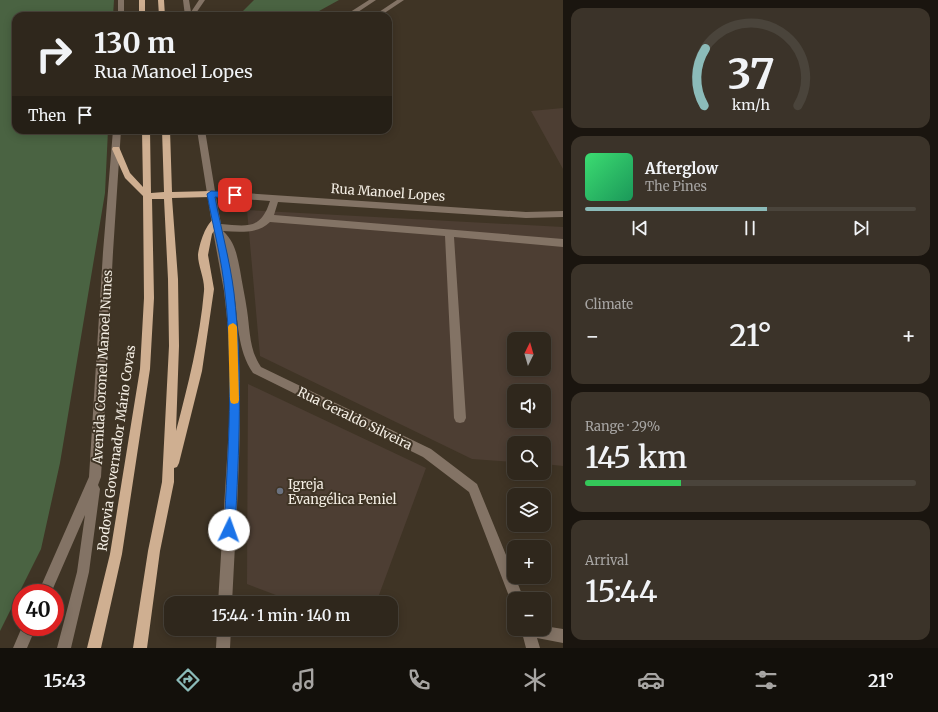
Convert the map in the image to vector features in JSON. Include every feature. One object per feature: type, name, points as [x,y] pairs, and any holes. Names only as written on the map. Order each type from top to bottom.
[{"type":"main road","points":[[142,0],[142,12]]},
{"type":"main road","points":[[160,0],[162,12]]},
{"type":"main road","name":"Rodovia Governador Mário Covas","points":[[94,648],[116,554],[145,369],[149,298],[146,134]]},
{"type":"main road","points":[[166,134],[173,279],[174,346],[168,482]]},
{"type":"main road","points":[[116,149],[126,175],[132,184],[148,196],[211,194]]},
{"type":"main road","points":[[140,648],[154,551],[168,482],[197,371],[209,289],[203,255],[208,233],[217,226]]},
{"type":"street","points":[[121,0],[121,12]]},
{"type":"street","points":[[186,0],[188,12]]},
{"type":"street","points":[[194,12],[202,0]]},
{"type":"street","points":[[353,12],[372,0]]},
{"type":"street","points":[[382,12],[401,0]]},
{"type":"street","name":"Avenida Coronel Manoel Nunes","points":[[48,584],[95,477],[108,252],[117,134]]},
{"type":"street","points":[[202,134],[229,291],[234,344],[235,427],[225,596]]},
{"type":"street","name":"Rua Manoel Lopes","points":[[211,194],[526,215],[563,214]]},
{"type":"street","points":[[217,226],[233,228],[255,227],[262,225],[268,218],[275,198]]},
{"type":"street","points":[[268,218],[563,243]]},
{"type":"street","name":"Rua Geraldo Silveira","points":[[217,226],[230,246],[242,311],[245,340],[252,363],[257,370],[427,453],[473,488],[514,592]]},
{"type":"street","points":[[449,234],[460,418]]},
{"type":"street","points":[[64,648],[83,572],[95,477]]},
{"type":"street","points":[[551,634],[563,636]]},
{"type":"street","points":[[20,648],[26,636]]},
{"type":"street","points":[[223,648],[224,636]]},
{"type":"street","points":[[530,636],[533,648]]},
{"type":"shaded area","points":[[563,108],[563,169],[531,111]]},
{"type":"shaded area","points":[[247,210],[563,227],[563,466],[551,465],[551,436],[507,436],[507,462],[472,459],[260,356]]},
{"type":"shaded area","points":[[248,384],[426,468],[379,596],[279,596],[247,584]]},
{"type":"green space","points":[[0,0],[114,0],[113,12],[12,12],[12,134],[108,134],[105,193],[60,463],[41,549],[24,584],[12,584],[12,607],[0,631]]},
{"type":"green space","points":[[254,0],[339,0],[317,12],[242,12]]},
{"type":"slow traffic","points":[[233,327],[234,400]]},
{"type":"place","name":"Igreja Evangélica Peniel","points":[[280,491]]},
{"type":"route","points":[[229,530],[235,427],[234,337],[229,291],[211,194],[235,195]]}]
